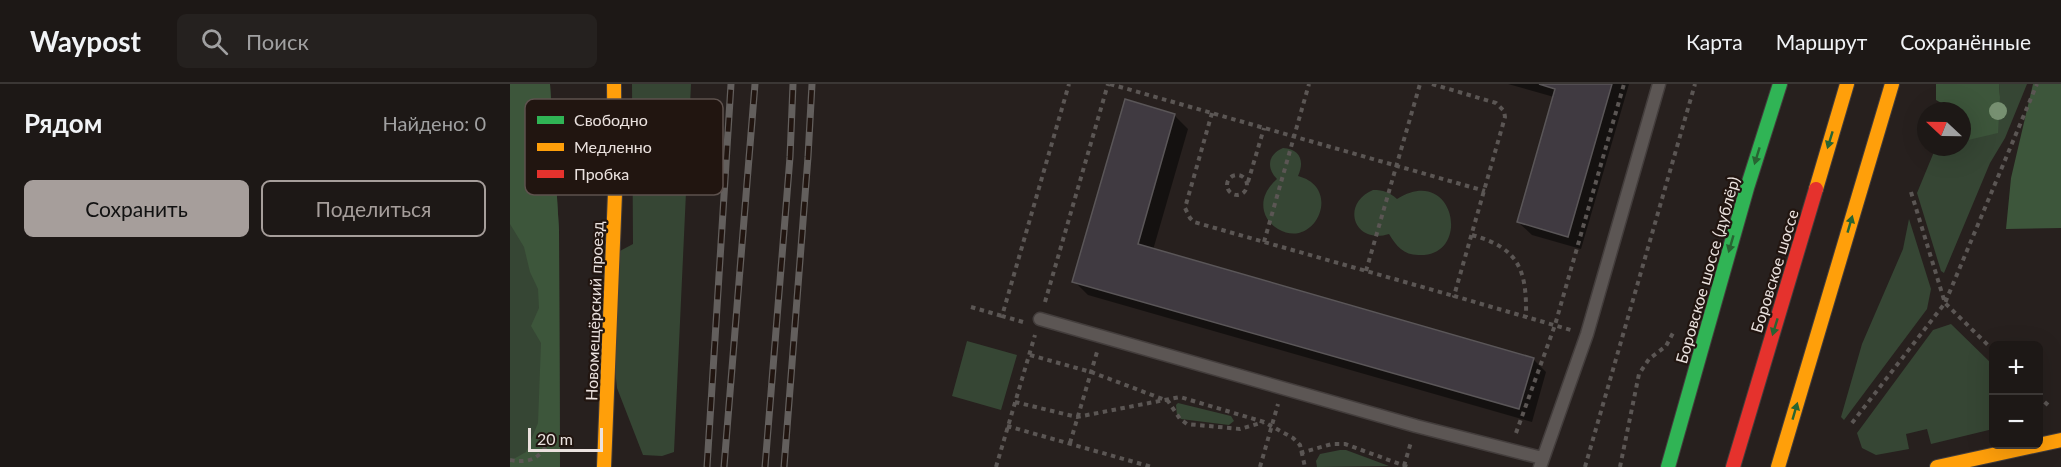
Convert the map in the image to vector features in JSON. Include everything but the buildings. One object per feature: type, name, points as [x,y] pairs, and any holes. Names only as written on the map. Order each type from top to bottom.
[{"type":"street","name":"Новомещёрский проезд","points":[[614,84],[614,99]]},
{"type":"street","name":"Боровское шоссе (дублёр)","points":[[1668,467],[1747,188],[1780,84]]},
{"type":"street","name":"Боровское шоссе","points":[[1733,467],[1847,84]]},
{"type":"street","points":[[1778,467],[1892,84]]},
{"type":"street","name":"Новомещёрский проезд","points":[[604,467],[615,195]]},
{"type":"street","points":[[1937,467],[1965,464],[2061,440]]},
{"type":"street","points":[[1673,447],[1677,467]]},
{"type":"lane","points":[[1039,323],[1102,336],[1416,426],[1510,450],[1541,462],[1587,334],[1659,84]]},
{"type":"path","points":[[1002,316],[1069,84]]},
{"type":"path","points":[[996,467],[1109,84],[1485,191]]},
{"type":"path","points":[[1264,242],[1309,84]]},
{"type":"path","points":[[1366,271],[1420,84]]},
{"type":"path","points":[[1432,84],[1496,103],[1504,111],[1504,123],[1454,296]]},
{"type":"path","points":[[1510,450],[1555,325],[1624,84]]},
{"type":"path","points":[[1585,467],[1695,84]]},
{"type":"path","points":[[1852,423],[1945,303],[2037,84]]},
{"type":"path","points":[[1212,113],[1187,200],[1187,214],[1194,222],[1587,334]]},
{"type":"path","points":[[1248,184],[1245,178],[1235,174],[1230,177],[1227,189],[1237,195],[1246,189],[1248,184],[1264,128]]},
{"type":"path","points":[[1911,192],[1945,303],[1989,346]]},
{"type":"path","points":[[1472,235],[1498,244],[1517,263],[1525,285],[1526,317]]},
{"type":"path","points":[[971,307],[1039,323]]},
{"type":"path","points":[[1620,467],[1639,374],[1649,359],[1671,340],[1674,329]]},
{"type":"path","points":[[1070,443],[1102,336]]},
{"type":"path","points":[[1030,355],[1090,372],[1168,401],[1186,424],[1240,429],[1264,422]]},
{"type":"path","points":[[1260,467],[1284,388]]},
{"type":"path","points":[[1015,402],[1077,417],[1180,398],[1264,422],[1296,440],[1300,445],[1305,467]]},
{"type":"path","points":[[2043,401],[2049,406]]},
{"type":"path","points":[[1007,426],[1152,467]]},
{"type":"path","points":[[1300,453],[1332,444],[1345,444],[1404,467],[1416,426]]},
{"type":"path","points":[[510,460],[521,464],[534,459],[544,451],[551,438]]},
{"type":"green space","points":[[510,84],[550,84],[551,99],[525,99],[525,195],[557,195],[560,467],[510,467]]},
{"type":"green space","points":[[510,84],[550,84],[551,99],[525,99],[525,195],[557,195],[560,467],[510,467],[510,461],[526,452],[538,423],[541,343],[531,326],[539,308],[538,289],[530,272],[524,247],[510,224]]},
{"type":"green space","points":[[632,84],[691,84],[690,99],[632,99]]},
{"type":"green space","points":[[1936,84],[1999,84],[1998,133],[1971,139],[1971,102],[1936,100]]},
{"type":"green space","points":[[1999,84],[2027,84],[2005,138],[1990,163],[1944,273],[1941,271],[1917,193],[1932,156],[1971,156],[1971,131],[2000,97]]},
{"type":"green space","points":[[2033,84],[2061,84],[2061,228],[2006,229],[2011,178]]},
{"type":"green space","points":[[1283,148],[1294,151],[1300,157],[1301,165],[1298,176],[1312,183],[1319,192],[1321,204],[1319,215],[1312,225],[1303,232],[1291,234],[1273,226],[1264,211],[1266,193],[1277,179],[1273,175],[1270,162],[1274,154]]},
{"type":"green space","points":[[1373,190],[1386,192],[1397,199],[1417,191],[1432,193],[1444,202],[1450,215],[1451,229],[1446,242],[1435,252],[1413,255],[1401,249],[1389,234],[1377,236],[1367,234],[1360,229],[1354,213],[1363,196]]},
{"type":"green space","points":[[633,195],[686,195],[674,452],[662,456],[643,455],[617,388],[603,260],[633,244]]},
{"type":"green space","points":[[1909,219],[1931,289],[1927,309],[1844,420],[1841,417],[1862,344],[1903,249]]},
{"type":"green space","points":[[1951,324],[1989,361],[1989,430],[1931,444],[1927,429],[1906,434],[1909,449],[1876,455],[1862,448],[1857,433],[1933,330]]},
{"type":"green space","points":[[967,341],[1017,355],[1001,410],[952,396]]},
{"type":"green space","points":[[1178,403],[1231,416],[1234,421],[1229,425],[1181,419],[1177,416],[1176,405]]},
{"type":"green space","points":[[1346,450],[1389,466],[1317,467],[1316,461],[1320,454]]},
{"type":"railway","points":[[707,467],[731,84]]},
{"type":"railway","points":[[724,467],[755,84]]},
{"type":"railway","points":[[765,467],[790,157],[793,84]]},
{"type":"railway","points":[[784,467],[812,84]]},
{"type":"traffic: fast","points":[[1668,467],[1747,188],[1780,84]]},
{"type":"traffic: slow","points":[[614,84],[614,99]]},
{"type":"traffic: slow","points":[[1816,189],[1847,84]]},
{"type":"traffic: slow","points":[[1778,467],[1892,84]]},
{"type":"traffic: slow","points":[[604,467],[615,195]]},
{"type":"traffic: slow","points":[[1937,467],[2061,440]]},
{"type":"traffic: jam","points":[[1733,467],[1816,189]]}]
